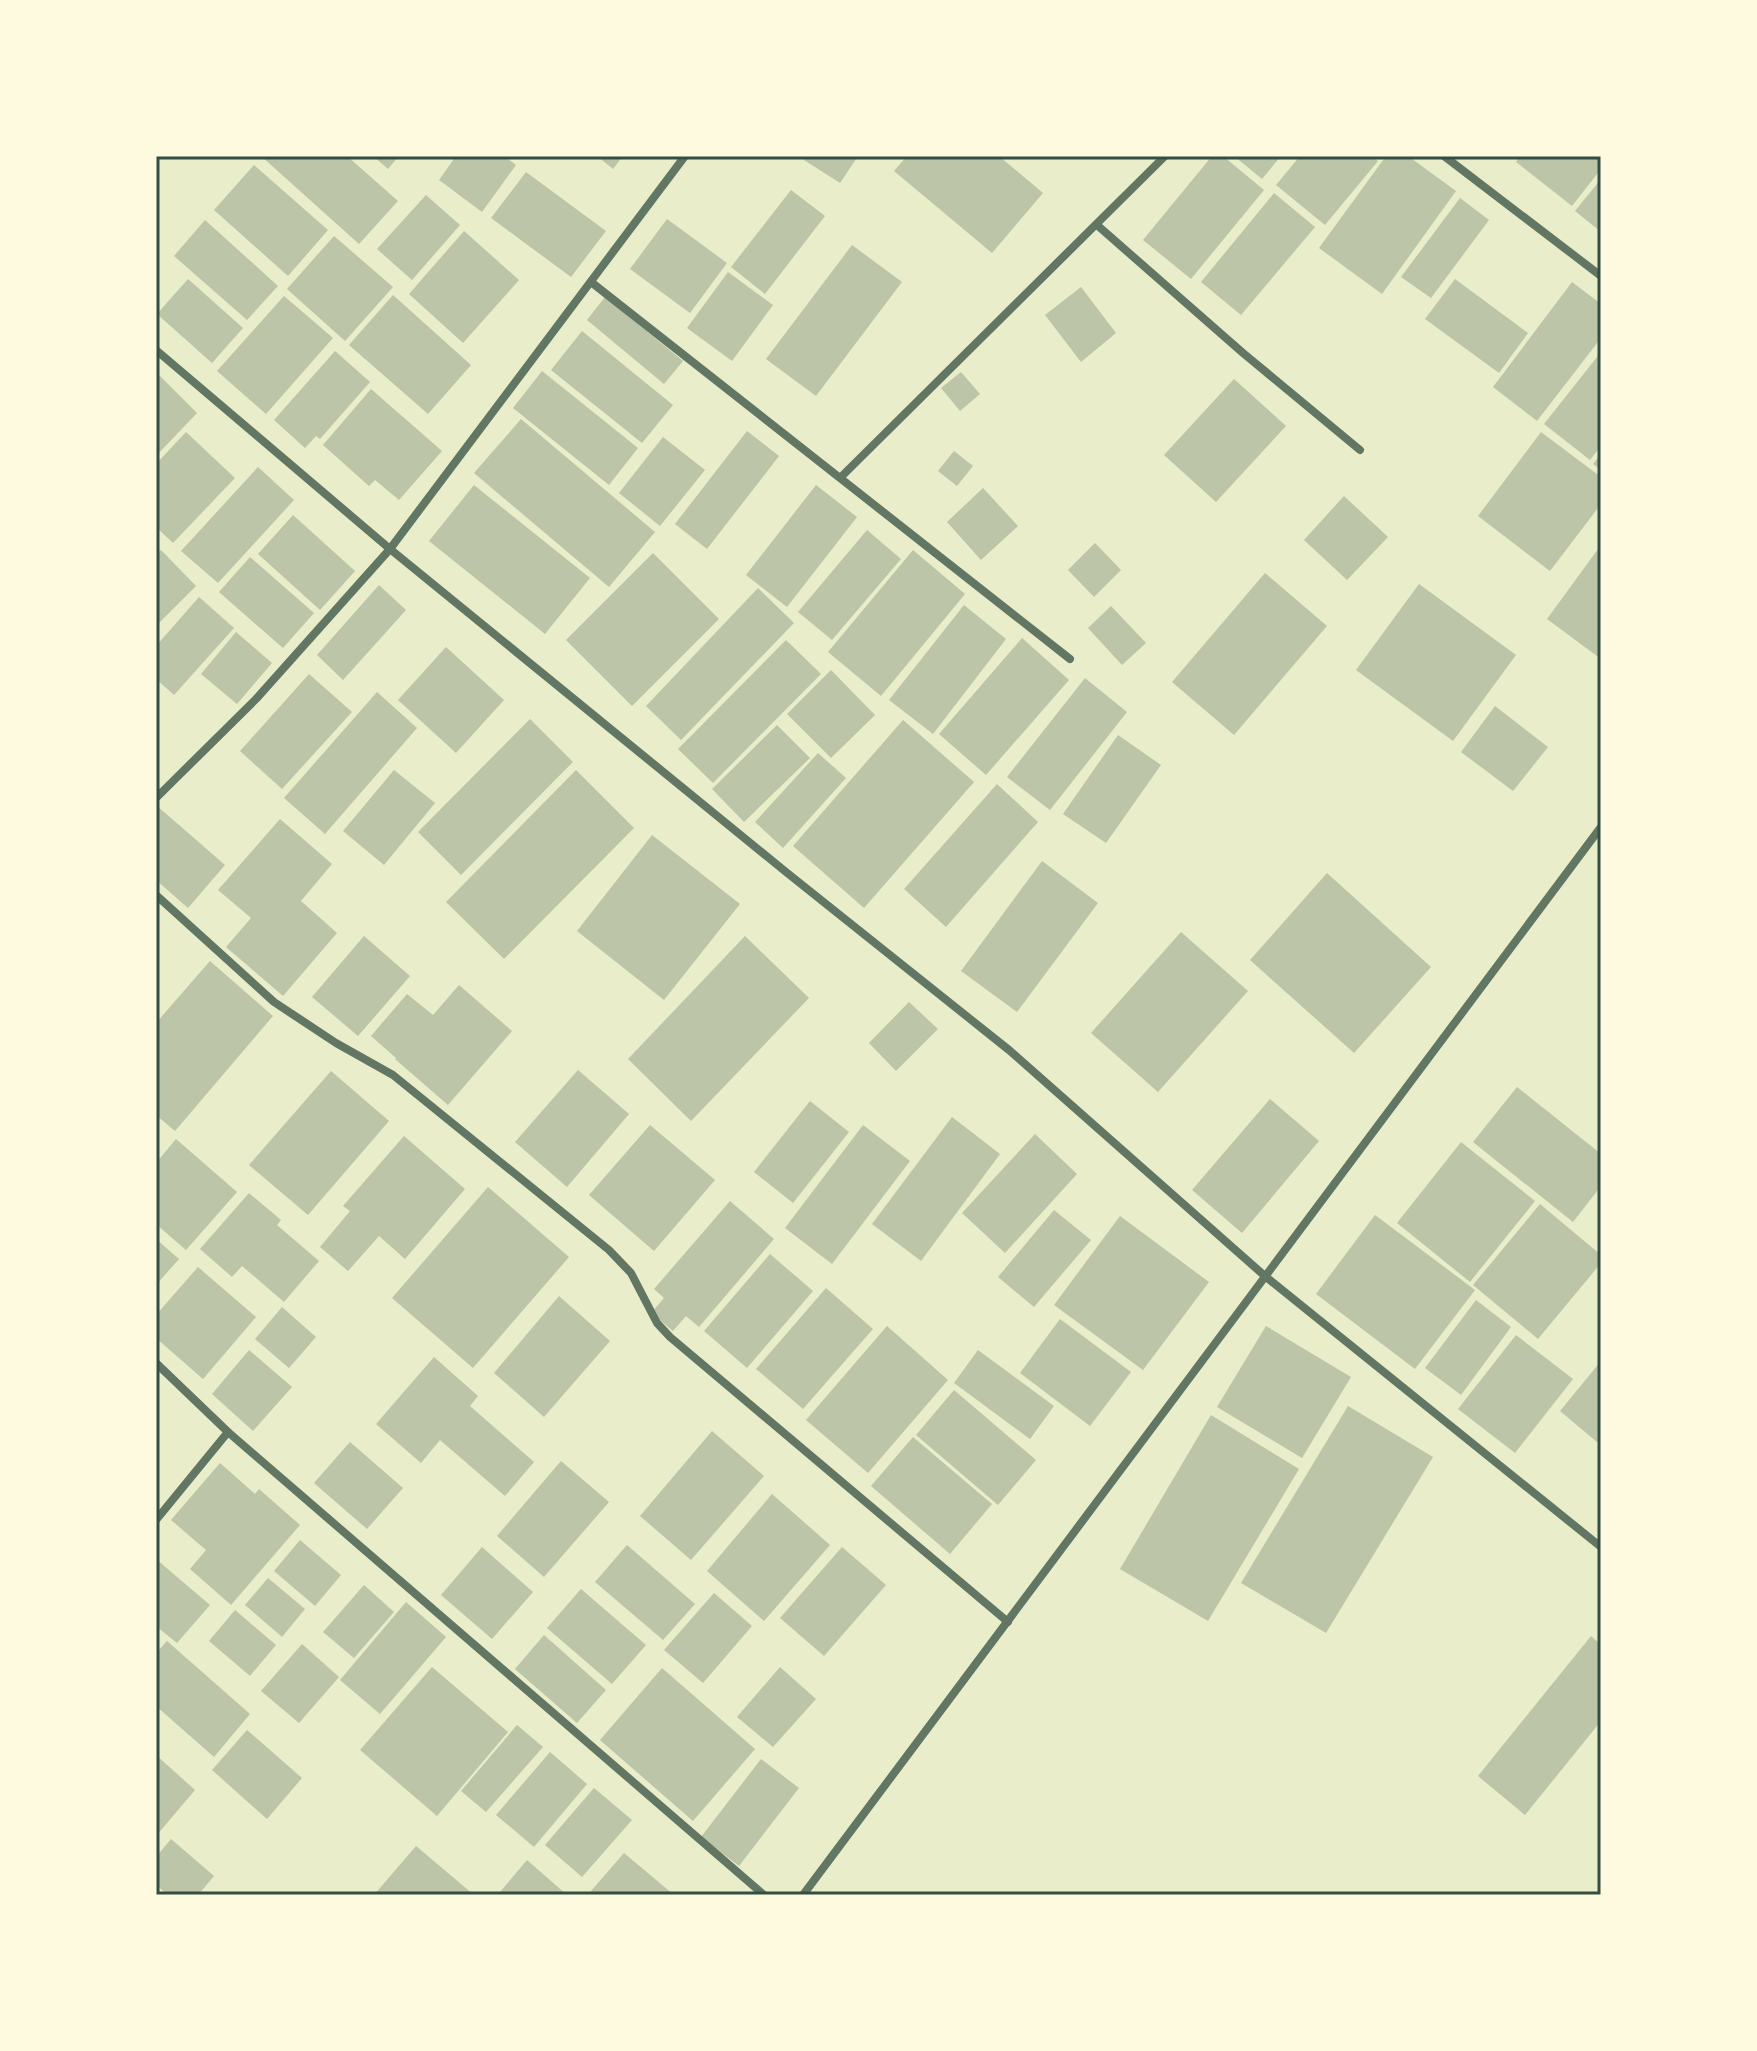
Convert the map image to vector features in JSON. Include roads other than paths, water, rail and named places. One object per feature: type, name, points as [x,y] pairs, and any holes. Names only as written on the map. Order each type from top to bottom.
[{"type":"street","points":[[156,798],[256,699],[390,549],[685,156]]},
{"type":"street","points":[[841,477],[1165,156]]},
{"type":"street","points":[[1444,156],[1601,276]]},
{"type":"street","points":[[1097,225],[1360,450]]},
{"type":"street","points":[[591,282],[1070,659]]},
{"type":"street","points":[[156,350],[390,549],[1009,1050],[1266,1277],[1601,1547]]},
{"type":"street","points":[[803,1895],[1601,827]]},
{"type":"street","points":[[156,895],[274,1002],[336,1043],[393,1075],[609,1250],[631,1273],[657,1323],[670,1337],[1008,1622]]},
{"type":"street","points":[[156,1363],[228,1432],[764,1895]]},
{"type":"street","points":[[156,1520],[228,1432]]}]
